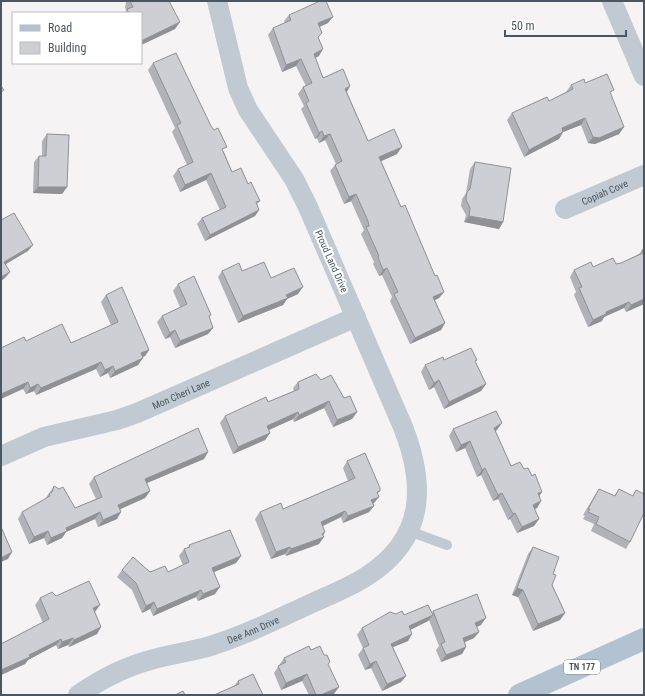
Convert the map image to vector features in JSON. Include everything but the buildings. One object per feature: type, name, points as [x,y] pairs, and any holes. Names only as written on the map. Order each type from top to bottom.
[{"type":"main road","name":"TN 177","points":[[520,695],[644,639]]},
{"type":"street","name":"Proud Land Drive","points":[[217,1],[238,88],[256,123],[294,179],[356,316],[412,451],[417,474],[417,495],[409,531]]},
{"type":"street","points":[[612,1],[644,76]]},
{"type":"street","name":"Copiah Cove","points":[[565,209],[644,175]]},
{"type":"street","name":"Mon Cheri Lane","points":[[1,456],[44,437],[117,420],[137,413],[356,316]]},
{"type":"street","name":"Dee Ann Drive","points":[[78,695],[97,682],[136,664],[208,646],[288,614],[352,585],[380,568],[392,557],[409,531]]},
{"type":"lane","points":[[409,531],[447,545]]}]
